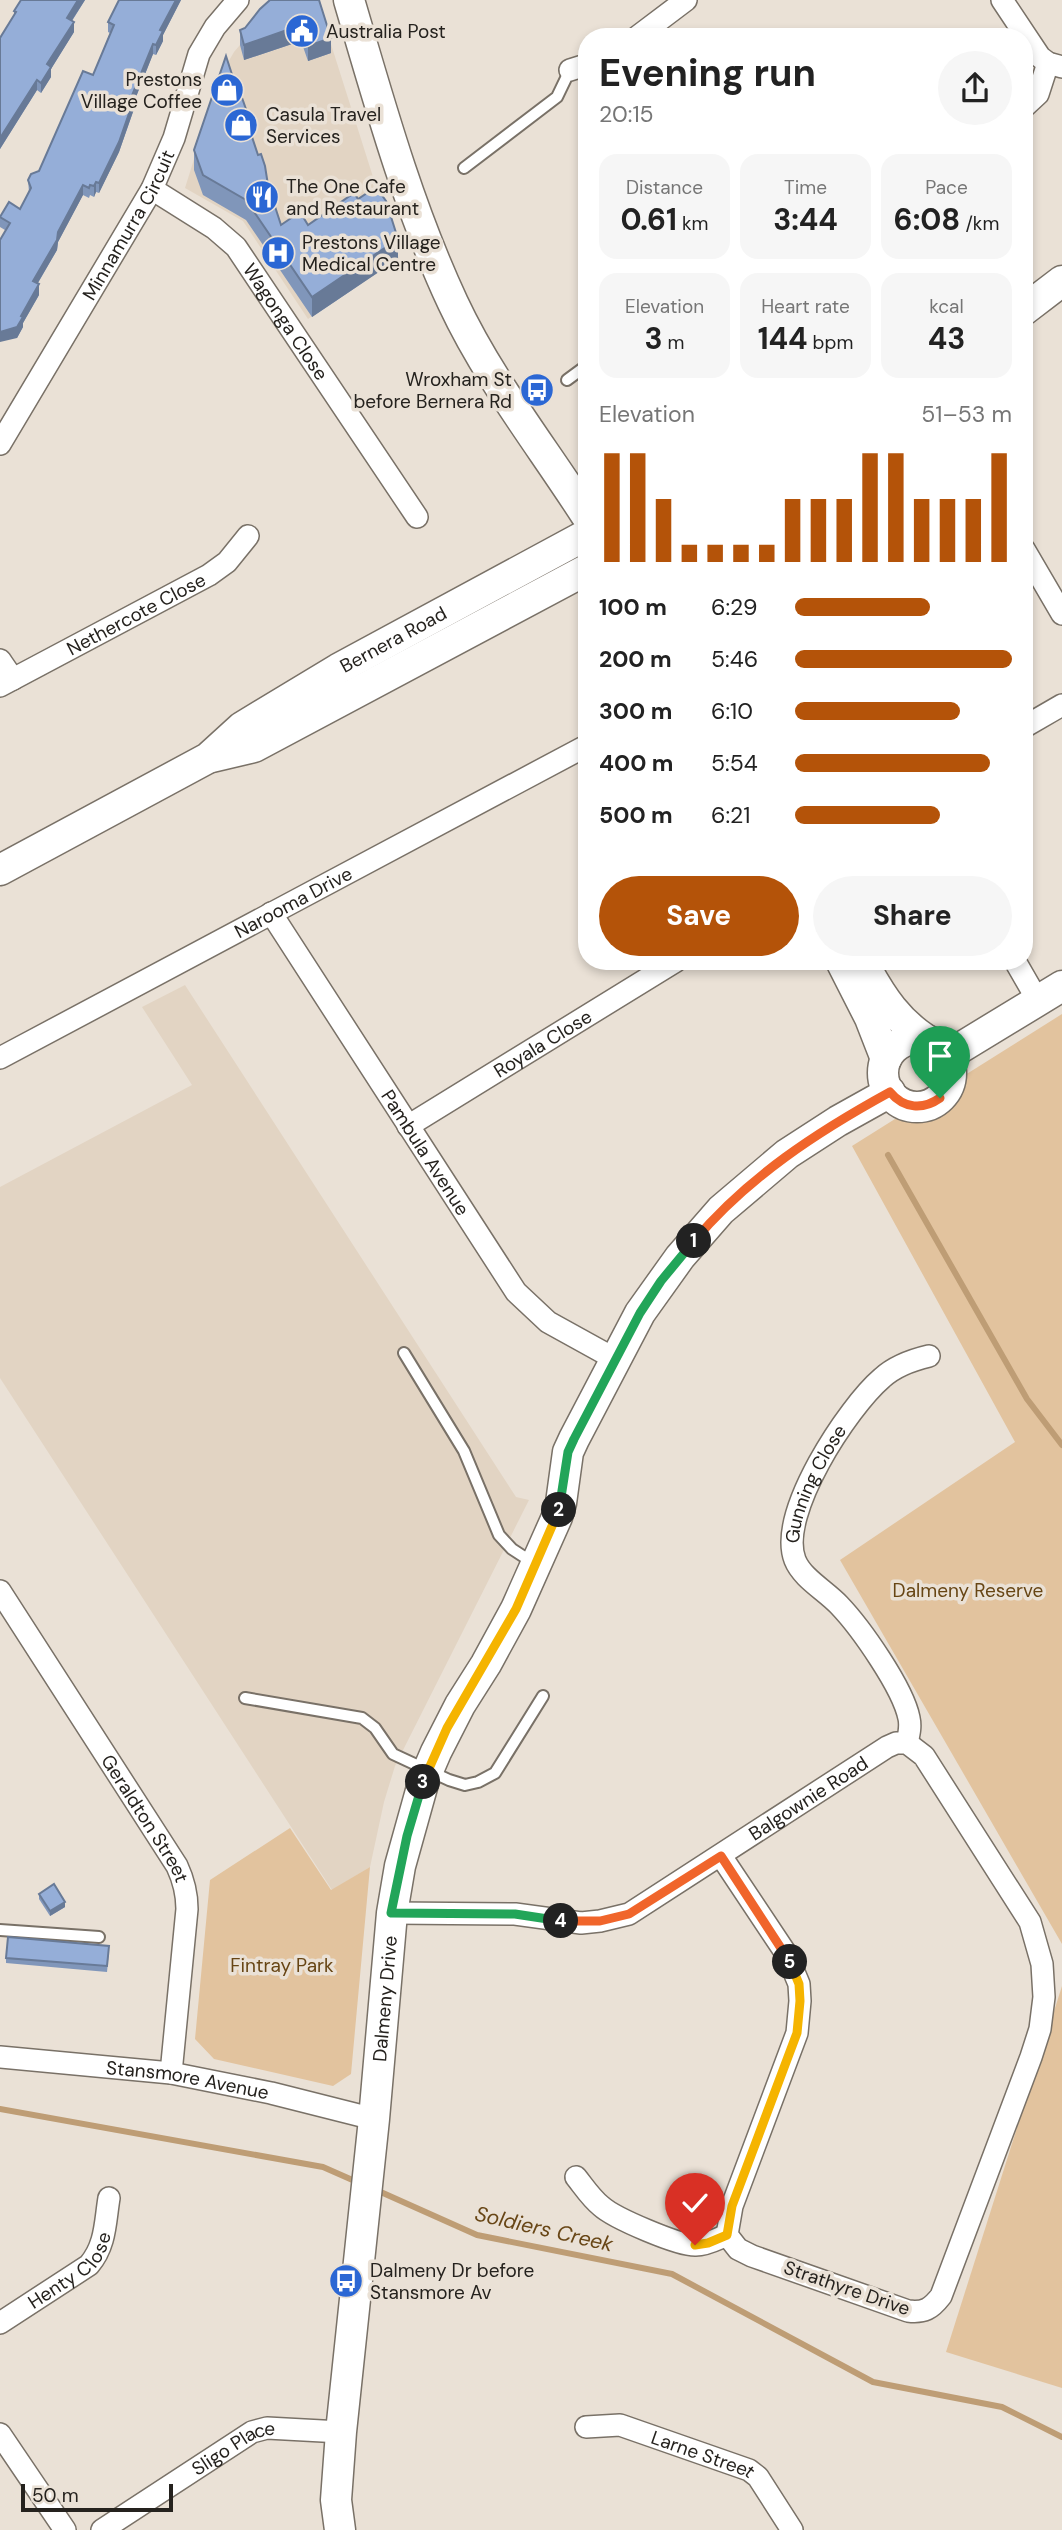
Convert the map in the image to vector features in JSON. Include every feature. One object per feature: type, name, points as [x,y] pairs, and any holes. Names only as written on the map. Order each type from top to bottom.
[{"type":"street","name":"Minnamurra Circuit","points":[[0,444],[152,189],[174,138],[199,54],[215,27],[238,0]]},
{"type":"street","points":[[349,0],[412,201],[453,304],[504,391],[578,503]]},
{"type":"street","points":[[371,0],[392,77],[438,215],[481,317],[495,344],[578,466]]},
{"type":"street","points":[[649,28],[686,0]]},
{"type":"street","points":[[1002,0],[1021,28]]},
{"type":"street","points":[[1033,46],[1040,57],[1055,65],[1033,99]]},
{"type":"street","name":"Wagonga Close","points":[[152,189],[214,228],[236,247],[417,517]]},
{"type":"street","points":[[1033,301],[1062,281]]},
{"type":"street","name":"Nethercote Close","points":[[0,660],[6,683],[209,575],[234,555],[248,536]]},
{"type":"street","name":"Bernera Road","points":[[0,870],[208,758],[242,727],[338,669],[578,539]]},
{"type":"street","points":[[1033,564],[1062,614]]},
{"type":"street","name":"Bernera Road","points":[[208,758],[254,747],[578,574]]},
{"type":"street","points":[[1033,722],[1062,705]]},
{"type":"street","name":"Narooma Drive","points":[[0,1058],[578,750]]},
{"type":"street","name":"Pambula Avenue","points":[[271,913],[506,1278],[527,1304],[562,1330],[615,1359]]},
{"type":"street","name":"Royala Close","points":[[408,1126],[661,970]]},
{"type":"street","points":[[846,970],[870,1018],[886,1059]]},
{"type":"street","points":[[866,970],[892,1012],[908,1028],[936,1047],[951,1068],[951,1080],[945,1092],[935,1102],[914,1107],[900,1102],[890,1092],[883,1073],[886,1059],[899,1044],[911,1039],[936,1047],[1050,994],[1025,970]]},
{"type":"street","name":"Dalmeny Drive","points":[[340,2530],[336,2500],[341,2432],[374,2119],[391,1913],[407,1836],[428,1770],[460,1705],[516,1609],[561,1503],[568,1452],[615,1359],[661,1281],[721,1210],[788,1154],[838,1121],[890,1092]]},
{"type":"street","name":"Gunning Close","points":[[907,1744],[911,1730],[903,1701],[858,1626],[795,1561],[793,1535],[812,1475],[852,1411],[892,1370],[929,1356]]},
{"type":"street","name":"Geraldton Street","points":[[0,1591],[177,1866],[184,1881],[187,1909],[171,2073]]},
{"type":"street","name":"Balgownie Road","points":[[391,1913],[515,1914],[559,1921],[600,1921],[629,1914],[887,1746],[907,1744]]},
{"type":"street","name":"Strathyre Drive","points":[[727,2235],[738,2249],[752,2256],[908,2311],[928,2310],[941,2296],[1031,2057],[1040,2029],[1044,1997],[1042,1964],[1030,1922],[924,1756],[907,1744]]},
{"type":"street","points":[[576,2177],[600,2206],[613,2216],[675,2241],[695,2245],[727,2235],[732,2206],[797,2033],[800,2001],[799,1984],[787,1955],[721,1856]]},
{"type":"street","name":"Stansmore Avenue","points":[[0,2057],[171,2073],[271,2093],[374,2119]]},
{"type":"street","name":"Henty Close","points":[[0,2323],[89,2265],[97,2256],[102,2245],[108,2198]]},
{"type":"street","name":"Larne Street","points":[[586,2427],[620,2425],[748,2470],[758,2477],[792,2530]]},
{"type":"street","name":"Sligo Place","points":[[102,2530],[252,2432],[267,2428],[341,2432]]},
{"type":"street","points":[[0,2434],[65,2530]]},
{"type":"lane","points":[[464,168],[556,97],[578,68]]},
{"type":"lane","points":[[567,380],[578,372]]},
{"type":"lane","points":[[404,1353],[464,1451],[499,1535],[512,1549],[535,1564]]},
{"type":"lane","points":[[245,1698],[362,1718],[375,1728],[393,1754],[465,1785],[495,1773],[543,1696]]},
{"type":"lane","points":[[0,1930],[99,1937]]},
{"type":"shaded area","points":[[317,0],[399,259],[308,319],[243,221],[185,188],[220,76],[234,52],[257,25]]},
{"type":"shaded area","points":[[185,985],[516,1497],[529,1500],[395,1766],[370,1867],[332,1890],[0,1378],[0,1187],[192,1085],[142,1007]]},
{"type":"green space","name":"Dalmeny Reserve","points":[[1062,1014],[1062,1944],[840,1560],[1015,1442],[852,1146]]},
{"type":"green space","name":"Fintray Park","points":[[290,1828],[331,1890],[370,1867],[351,2074],[333,2086],[214,2059],[195,2039],[210,1880]]},
{"type":"green space","points":[[1062,1986],[1062,2388],[946,2352]]},
{"type":"building","points":[[21,0],[78,0],[67,18],[74,22],[47,64],[51,67],[41,83],[37,80],[0,138],[0,38]]},
{"type":"building","points":[[119,0],[176,0],[160,30],[163,31],[156,45],[153,44],[131,98],[134,99],[119,142],[99,183],[90,185],[89,188],[83,185],[58,232],[57,240],[33,281],[39,284],[21,316],[23,317],[17,327],[0,332],[0,240],[10,223],[0,217],[9,202],[20,209],[31,188],[28,180],[31,174],[39,171],[83,71],[93,75],[114,25],[108,22]]},
{"type":"building","points":[[270,0],[319,0],[331,38],[308,46],[301,25],[244,45],[240,30],[245,28]]},
{"type":"building","points":[[226,56],[247,112],[244,113],[258,155],[261,154],[265,166],[281,225],[300,212],[308,225],[354,193],[358,199],[376,187],[386,201],[398,239],[312,297],[246,200],[203,175],[194,150]]},
{"type":"building","points":[[54,1884],[65,1902],[50,1911],[39,1894]]},
{"type":"building","points":[[8,1937],[109,1946],[107,1966],[6,1958]]},
{"type":"waterway","points":[[888,1155],[1027,1399],[1062,1445]]},
{"type":"waterway","name":"Soldiers Creek","points":[[0,2109],[323,2167],[357,2182]]},
{"type":"waterway","name":"Soldiers Creek","points":[[374,2189],[477,2235],[672,2274],[873,2382],[1002,2407],[1062,2437]]},
{"type":"place","name":"Australia Post","points":[[302,31]]},
{"type":"place","name":"Prestons Village Coffee","points":[[227,90]]},
{"type":"place","name":"Casula Travel Services","points":[[241,125]]},
{"type":"place","name":"The One Cafe and Restaurant","points":[[262,197]]},
{"type":"place","name":"Prestons Village Medical Centre","points":[[278,253]]},
{"type":"place","name":"Wroxham St before Bernera Rd","points":[[537,390]]},
{"type":"place","name":"Dalmeny Dr before Stansmore Av","points":[[346,2281]]},
{"type":"route","points":[[695,2245],[727,2235],[732,2206],[797,2033],[800,2018],[799,1984],[787,1955],[721,1856],[629,1914],[581,1923],[515,1914],[391,1913],[400,1866],[424,1780],[436,1752],[447,1728],[516,1609],[557,1517],[568,1452],[640,1313],[661,1281],[721,1210],[788,1154],[838,1121],[890,1092],[900,1102],[914,1107],[928,1105],[940,1098]]}]
